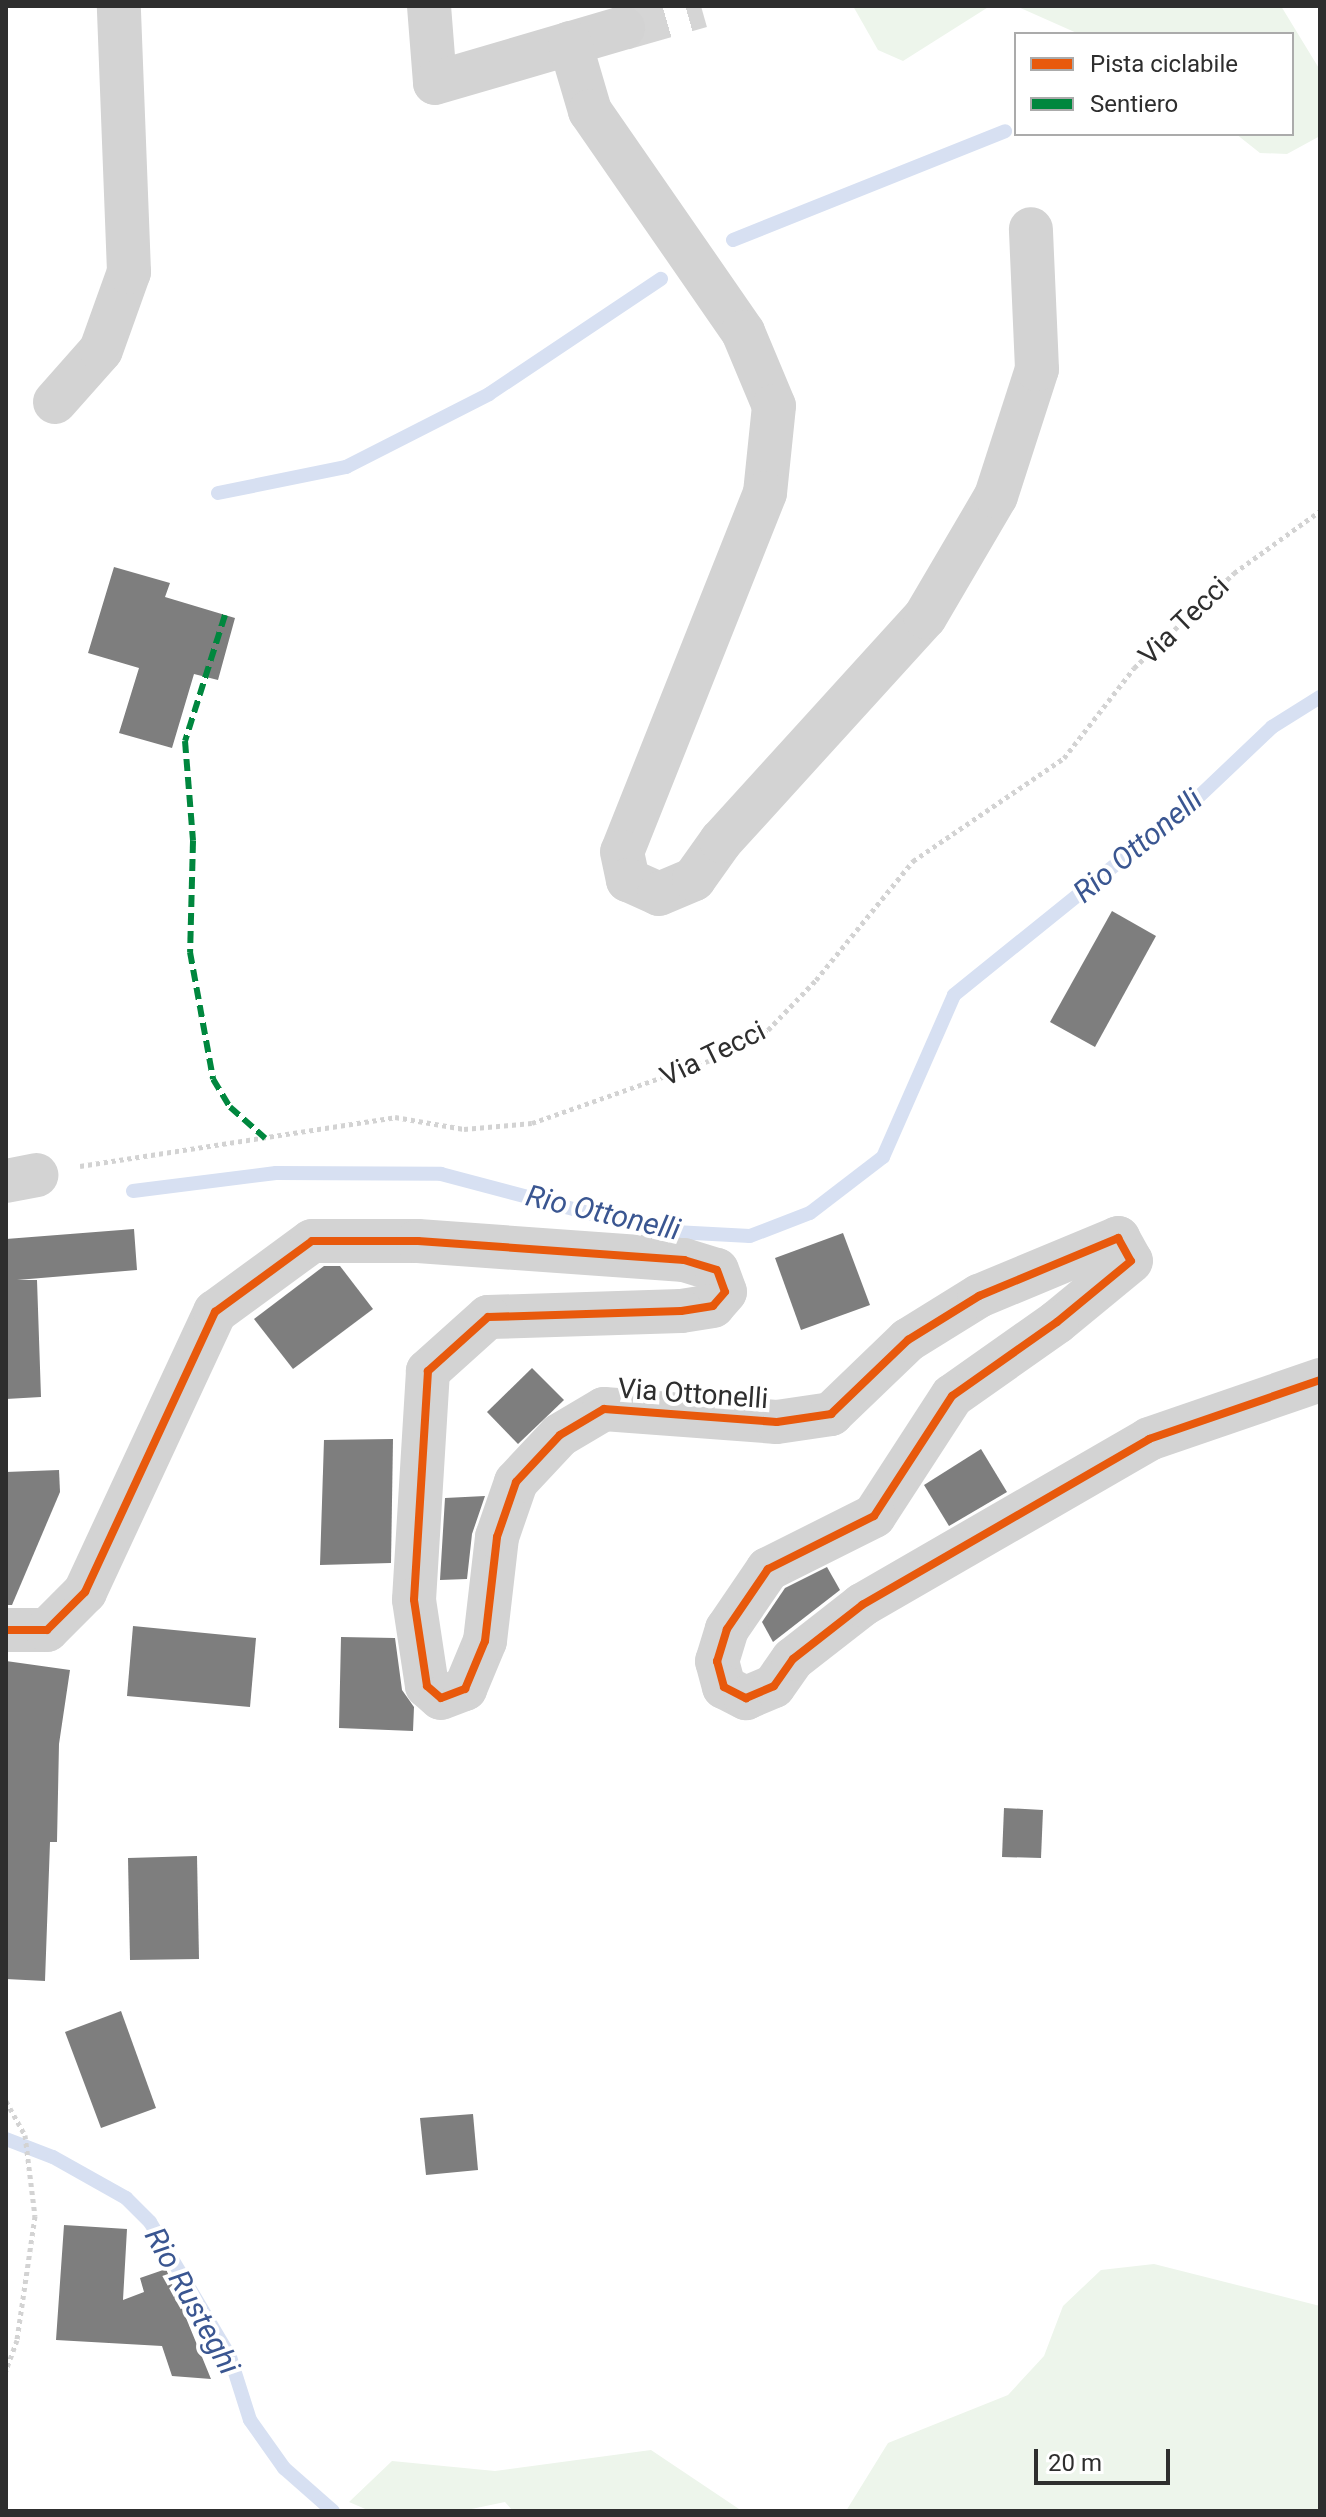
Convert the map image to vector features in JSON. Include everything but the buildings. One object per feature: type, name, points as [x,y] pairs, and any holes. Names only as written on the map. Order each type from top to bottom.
[{"type":"street","points":[[55,402],[101,350],[129,272],[119,6]]},
{"type":"street","points":[[429,6],[435,83],[623,28]]},
{"type":"street","points":[[570,43],[590,111],[743,332],[774,406],[765,493],[622,852],[628,880],[659,894],[694,879],[721,841],[925,617],[996,496],[1037,369],[1031,229]]},
{"type":"street","name":"Via Ottonelli","points":[[6,1630],[47,1630],[85,1592],[215,1312],[312,1241],[418,1241],[684,1260],[717,1270],[725,1292],[713,1306],[681,1311],[488,1317],[428,1371],[414,1600],[427,1686],[441,1698],[465,1689],[485,1641],[497,1537],[516,1482],[560,1435],[604,1409],[777,1422],[831,1414],[908,1340],[979,1296],[1118,1238],[1131,1261],[1069,1313],[952,1396],[874,1516],[768,1569],[727,1629],[717,1661],[724,1687],[746,1698],[774,1686],[793,1659],[862,1605],[1149,1439],[1320,1380]]},
{"type":"path","points":[[6,2101],[25,2135],[35,2216],[17,2340],[6,2371]]},
{"type":"shaded area","points":[[853,6],[990,6],[903,61],[878,50]]},
{"type":"shaded area","points":[[1016,6],[1281,6],[1320,70],[1320,136],[1287,154],[1260,153],[1239,136],[1294,136],[1294,32],[1074,32]]},
{"type":"shaded area","points":[[1154,2264],[1320,2306],[1320,2511],[846,2511],[888,2443],[1008,2395],[1044,2356],[1063,2306],[1101,2270]]},
{"type":"shaded area","points":[[651,2450],[742,2511],[513,2511],[505,2502],[462,2511],[370,2511],[349,2502],[392,2461],[495,2471]]},
{"type":"waterway","points":[[733,240],[1005,131]]},
{"type":"waterway","points":[[218,493],[346,467],[489,394],[661,279]]},
{"type":"waterway","name":"Rio Ottonelli","points":[[133,1191],[276,1173],[441,1174],[656,1231],[750,1236],[810,1213],[883,1157],[954,995],[1191,804],[1272,727],[1320,697]]},
{"type":"waterway","name":"Rio Rusteghi","points":[[6,2139],[53,2157],[126,2198],[150,2222],[230,2357],[250,2420],[284,2468],[333,2511]]},
{"type":"tunnel","points":[[623,28],[701,6]]},
{"type":"marked path","points":[[225,615],[185,741],[193,841],[190,952],[213,1079],[230,1107],[265,1138]]},
{"type":"cycle path","points":[[6,1630],[47,1630],[85,1592],[215,1312],[312,1241],[418,1241],[684,1260],[717,1270],[725,1292],[713,1306],[681,1311],[488,1317],[428,1371],[414,1600],[427,1686],[441,1698],[465,1689],[485,1641],[497,1537],[516,1482],[560,1435],[604,1409],[777,1422],[831,1414],[908,1340],[979,1296],[1118,1238],[1131,1261],[1057,1322],[952,1396],[874,1516],[768,1569],[727,1629],[717,1661],[724,1687],[746,1698],[774,1686],[793,1659],[862,1605],[1149,1439],[1320,1380]]}]
